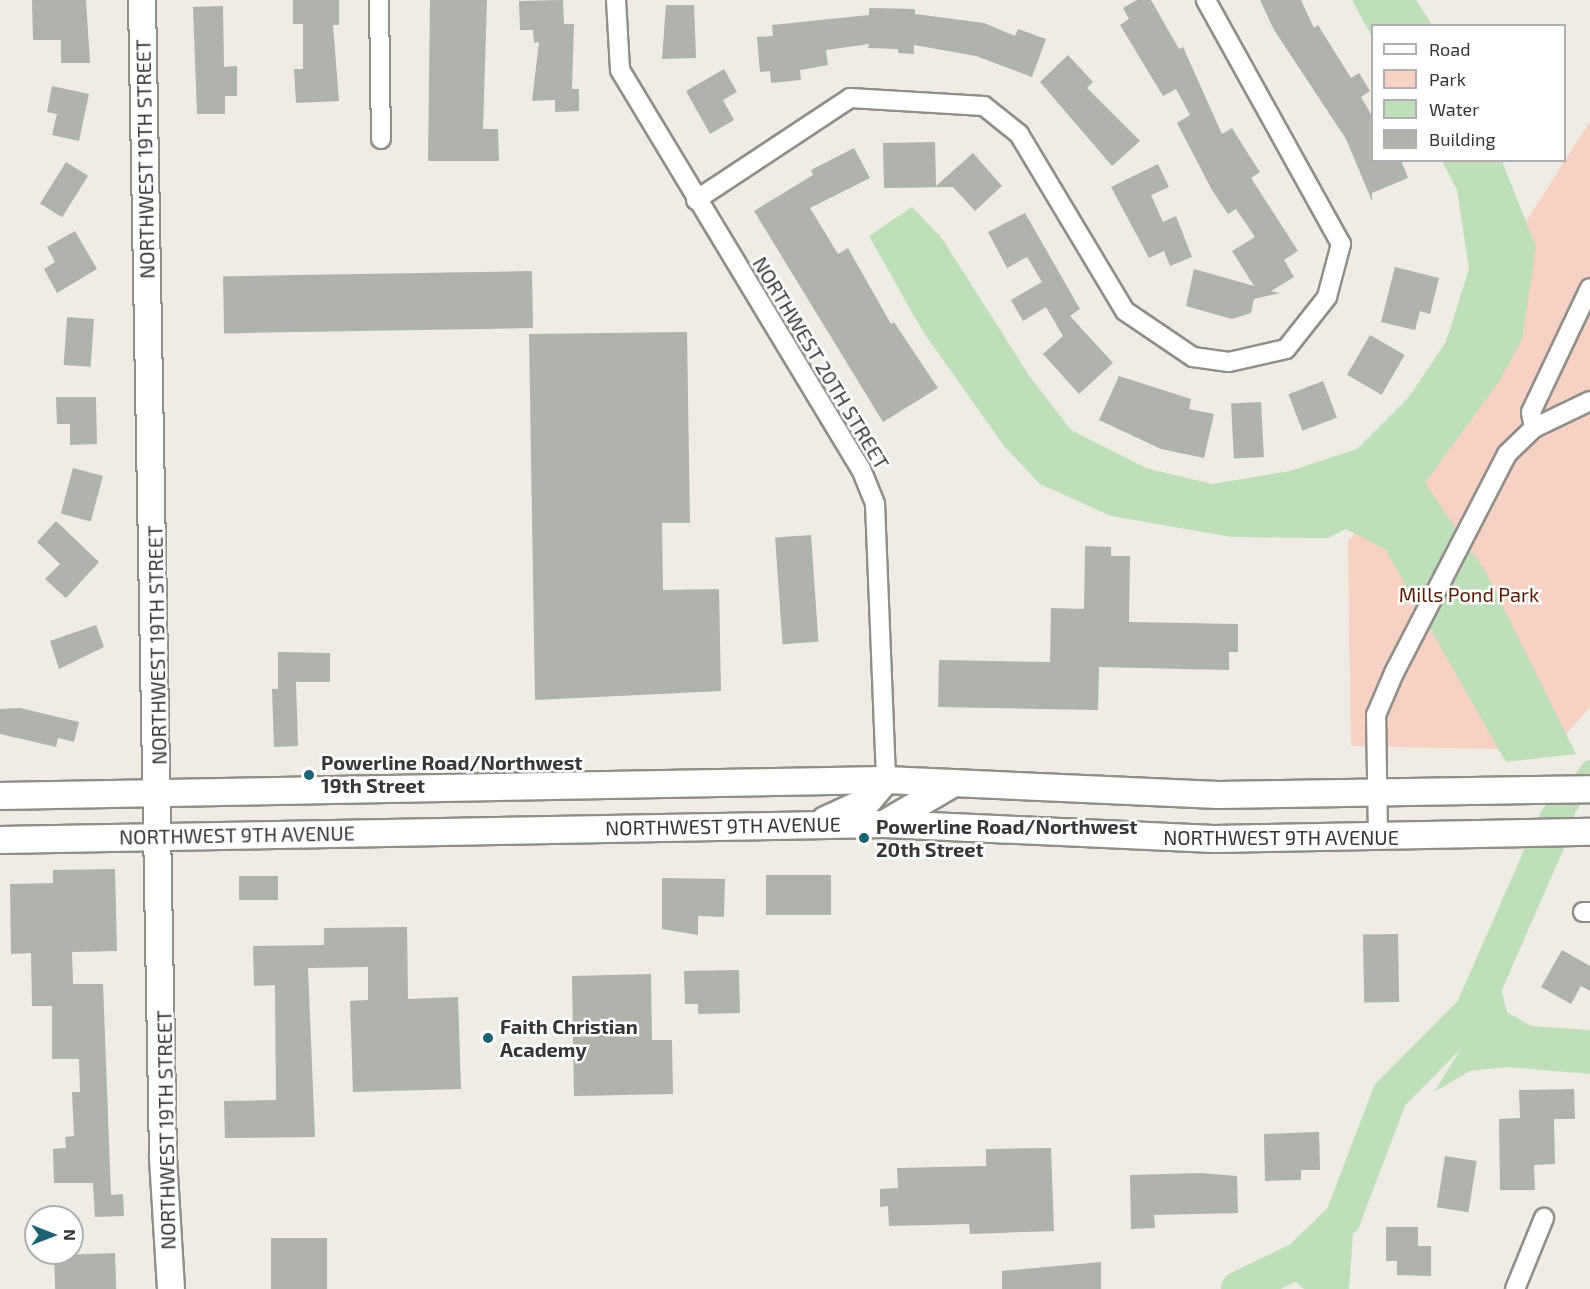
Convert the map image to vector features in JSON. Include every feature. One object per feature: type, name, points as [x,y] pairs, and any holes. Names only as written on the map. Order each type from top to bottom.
[{"type":"main road","name":"NORTHWEST 19TH STREET","points":[[142,0],[161,836],[163,1158],[171,1289]]},
{"type":"main road","points":[[817,824],[869,800],[886,780]]},
{"type":"main road","points":[[0,796],[886,780],[1218,795],[1590,789]]},
{"type":"main road","points":[[884,824],[954,783]]},
{"type":"main road","name":"NORTHWEST 9TH AVENUE","points":[[0,840],[817,824],[884,824],[1214,839],[1378,838],[1590,832]]},
{"type":"street","points":[[379,0],[381,139]]},
{"type":"street","name":"NORTHWEST 20TH STREET","points":[[616,0],[620,70],[696,200],[861,469],[875,504],[886,780]]},
{"type":"street","points":[[696,200],[850,98],[984,106],[1019,134],[1125,311],[1193,357],[1228,362],[1286,349],[1327,297],[1341,244],[1206,0]]},
{"type":"street","points":[[1534,428],[1532,412],[1588,298]]},
{"type":"street","points":[[1378,838],[1376,715],[1394,673],[1472,528],[1507,454],[1534,428],[1590,401]]},
{"type":"street","points":[[1515,1289],[1544,1218]]},
{"type":"green space","name":"Mills Pond Park","points":[[1590,121],[1590,707],[1552,750],[1351,746],[1348,541],[1420,468],[1520,231]]},
{"type":"water","points":[[1352,0],[1416,0],[1431,24],[1371,24],[1371,35]]},
{"type":"water","points":[[1443,162],[1502,162],[1536,247],[1522,340],[1498,383],[1425,483],[1487,574],[1576,754],[1506,762],[1385,549],[1346,529],[1328,538],[1232,537],[1111,516],[1040,484],[1004,446],[922,330],[869,236],[912,207],[941,237],[1030,377],[1071,430],[1146,468],[1212,484],[1290,471],[1357,449],[1408,398],[1446,342],[1469,269],[1457,190]]},
{"type":"water","points":[[1500,986],[1507,1012],[1531,1026],[1590,1030],[1590,1074],[1507,1067],[1470,1071],[1434,1092]]},
{"type":"water","points":[[1353,1233],[1349,1289],[1304,1289],[1294,1280]]},
{"type":"building","points":[[32,0],[86,0],[90,63],[61,63],[61,40],[33,40]]},
{"type":"building","points":[[293,0],[339,0],[339,25],[333,25],[339,101],[296,103],[294,69],[303,69],[303,24],[293,24]]},
{"type":"building","points":[[430,0],[487,0],[483,129],[498,129],[499,161],[428,161]]},
{"type":"building","points":[[563,0],[564,24],[574,24],[572,89],[579,89],[579,111],[555,112],[555,100],[532,101],[539,42],[534,43],[533,30],[520,30],[519,1]]},
{"type":"building","points":[[1137,0],[1151,0],[1179,49],[1183,47],[1222,134],[1232,128],[1260,172],[1251,178],[1298,251],[1284,260],[1294,277],[1271,291],[1280,293],[1254,299],[1251,313],[1232,319],[1186,306],[1194,269],[1254,286],[1232,251],[1255,237],[1236,209],[1228,214],[1212,190],[1177,123],[1190,115],[1176,89],[1163,96],[1120,25],[1129,19],[1123,8]]},
{"type":"building","points":[[1260,0],[1301,0],[1314,28],[1318,25],[1351,78],[1359,73],[1370,91],[1361,97],[1371,114],[1371,162],[1402,162],[1408,178],[1372,193],[1372,201],[1346,139],[1274,30]]},
{"type":"building","points":[[666,5],[694,5],[696,58],[662,59]]},
{"type":"building","points":[[223,6],[224,67],[237,66],[237,96],[225,96],[225,114],[197,114],[193,7]]},
{"type":"building","points":[[869,8],[915,9],[915,14],[984,23],[1015,36],[1018,29],[1046,39],[1032,77],[976,56],[914,45],[914,54],[898,53],[898,49],[868,48],[869,44],[826,50],[828,65],[800,70],[801,80],[771,83],[770,71],[760,72],[757,37],[773,36],[772,25],[869,15]]},
{"type":"building","points":[[1068,55],[1093,82],[1087,88],[1140,141],[1112,166],[1040,82]]},
{"type":"building","points":[[724,69],[737,92],[723,100],[734,120],[710,134],[686,91]]},
{"type":"building","points":[[52,86],[89,94],[79,141],[52,135],[57,114],[47,112]]},
{"type":"building","points":[[935,142],[936,186],[973,153],[1002,186],[975,211],[953,187],[884,188],[883,143]]},
{"type":"building","points":[[854,148],[870,178],[810,208],[838,254],[848,248],[891,324],[894,322],[938,388],[883,422],[754,211],[813,175],[811,170]]},
{"type":"building","points":[[66,162],[88,176],[62,217],[40,204]]},
{"type":"building","points":[[1158,164],[1169,187],[1151,195],[1163,222],[1176,216],[1192,257],[1170,266],[1164,251],[1149,258],[1111,187]]},
{"type":"building","points":[[1025,213],[1080,309],[1070,316],[1113,363],[1079,394],[1043,354],[1063,336],[1046,307],[1023,321],[1011,300],[1042,282],[1027,257],[1007,268],[988,232]]},
{"type":"building","points":[[75,231],[97,269],[57,293],[44,269],[55,262],[47,247]]},
{"type":"building","points":[[1395,267],[1439,278],[1430,314],[1420,311],[1415,330],[1381,322]]},
{"type":"building","points":[[532,271],[533,328],[224,333],[223,276]]},
{"type":"building","points":[[67,317],[94,319],[91,367],[64,365]]},
{"type":"building","points":[[687,332],[690,523],[662,523],[663,590],[719,589],[721,691],[535,700],[529,334]]},
{"type":"building","points":[[1370,335],[1405,355],[1382,395],[1347,375]]},
{"type":"building","points":[[1119,376],[1191,399],[1189,409],[1214,414],[1204,458],[1161,449],[1099,420]]},
{"type":"building","points":[[1323,381],[1337,417],[1302,431],[1288,394]]},
{"type":"building","points":[[56,397],[96,397],[97,444],[70,445],[70,424],[57,424]]},
{"type":"building","points":[[1261,402],[1264,457],[1234,458],[1231,404]]},
{"type":"building","points":[[73,468],[103,476],[91,521],[61,513]]},
{"type":"building","points":[[56,521],[99,562],[66,598],[45,579],[60,564],[37,542]]},
{"type":"building","points":[[811,535],[818,642],[783,644],[775,538]]},
{"type":"building","points":[[1085,546],[1111,547],[1111,556],[1130,556],[1129,622],[1238,624],[1238,652],[1229,652],[1229,670],[1099,667],[1098,710],[938,707],[939,660],[1050,662],[1051,608],[1084,609]]},
{"type":"building","points":[[96,625],[104,647],[59,669],[50,641]]},
{"type":"building","points":[[278,652],[330,653],[330,682],[296,682],[298,746],[274,747],[272,689],[278,689]]},
{"type":"building","points":[[20,708],[79,722],[74,742],[58,738],[56,747],[0,734],[0,709]]},
{"type":"building","points":[[115,869],[117,951],[72,952],[73,984],[103,984],[111,1195],[123,1194],[124,1216],[95,1217],[93,1183],[54,1183],[53,1149],[66,1148],[65,1137],[74,1136],[72,1092],[80,1092],[79,1059],[52,1059],[52,1006],[32,1006],[31,953],[11,954],[10,884],[53,883],[53,870]]},
{"type":"building","points":[[766,875],[831,875],[831,915],[766,915]]},
{"type":"building","points":[[239,876],[278,876],[278,900],[239,900]]},
{"type":"building","points":[[662,878],[725,879],[724,917],[698,916],[698,935],[662,929]]},
{"type":"building","points":[[407,927],[408,999],[458,997],[461,1089],[353,1092],[350,1001],[368,1000],[368,967],[308,968],[315,1137],[225,1138],[224,1101],[276,1100],[275,985],[254,986],[253,946],[324,945],[324,928]]},
{"type":"building","points":[[1398,934],[1399,1002],[1364,1003],[1363,935]]},
{"type":"building","points":[[1562,950],[1590,966],[1590,991],[1581,986],[1571,1004],[1541,987]]},
{"type":"building","points":[[739,970],[740,1013],[698,1014],[698,1004],[685,1004],[684,971]]},
{"type":"building","points":[[651,974],[652,1040],[672,1040],[673,1094],[574,1096],[572,976]]},
{"type":"building","points":[[1574,1089],[1575,1119],[1554,1119],[1555,1164],[1534,1165],[1535,1190],[1500,1190],[1499,1119],[1520,1118],[1519,1090]]},
{"type":"building","points":[[1319,1132],[1320,1170],[1301,1170],[1301,1180],[1265,1181],[1264,1134]]},
{"type":"building","points":[[1051,1148],[1054,1231],[970,1234],[969,1224],[889,1226],[888,1206],[880,1207],[880,1189],[898,1188],[897,1168],[986,1166],[986,1149]]},
{"type":"building","points":[[1445,1156],[1477,1161],[1468,1212],[1437,1207]]},
{"type":"building","points":[[1201,1173],[1237,1176],[1238,1213],[1154,1215],[1155,1228],[1131,1229],[1130,1175]]},
{"type":"building","points":[[1386,1227],[1418,1227],[1418,1246],[1431,1246],[1431,1276],[1397,1275],[1397,1261],[1386,1261]]},
{"type":"building","points":[[271,1238],[327,1238],[327,1289],[271,1289]]},
{"type":"building","points":[[115,1253],[116,1289],[55,1289],[54,1265],[84,1265],[84,1254]]},
{"type":"building","points":[[1101,1262],[1101,1289],[1002,1289],[1002,1271]]},
{"type":"waterway","points":[[1557,820],[1590,770]]},
{"type":"waterway","points":[[1239,1289],[1301,1259],[1343,1218],[1390,1095],[1473,1011],[1557,820]]},
{"type":"place","name":"Powerline Road/Northwest 19th Street","points":[[309,775]]},
{"type":"place","name":"Powerline Road/Northwest 20th Street","points":[[864,838]]},
{"type":"place","name":"Faith Christian Academy","points":[[488,1038]]}]
